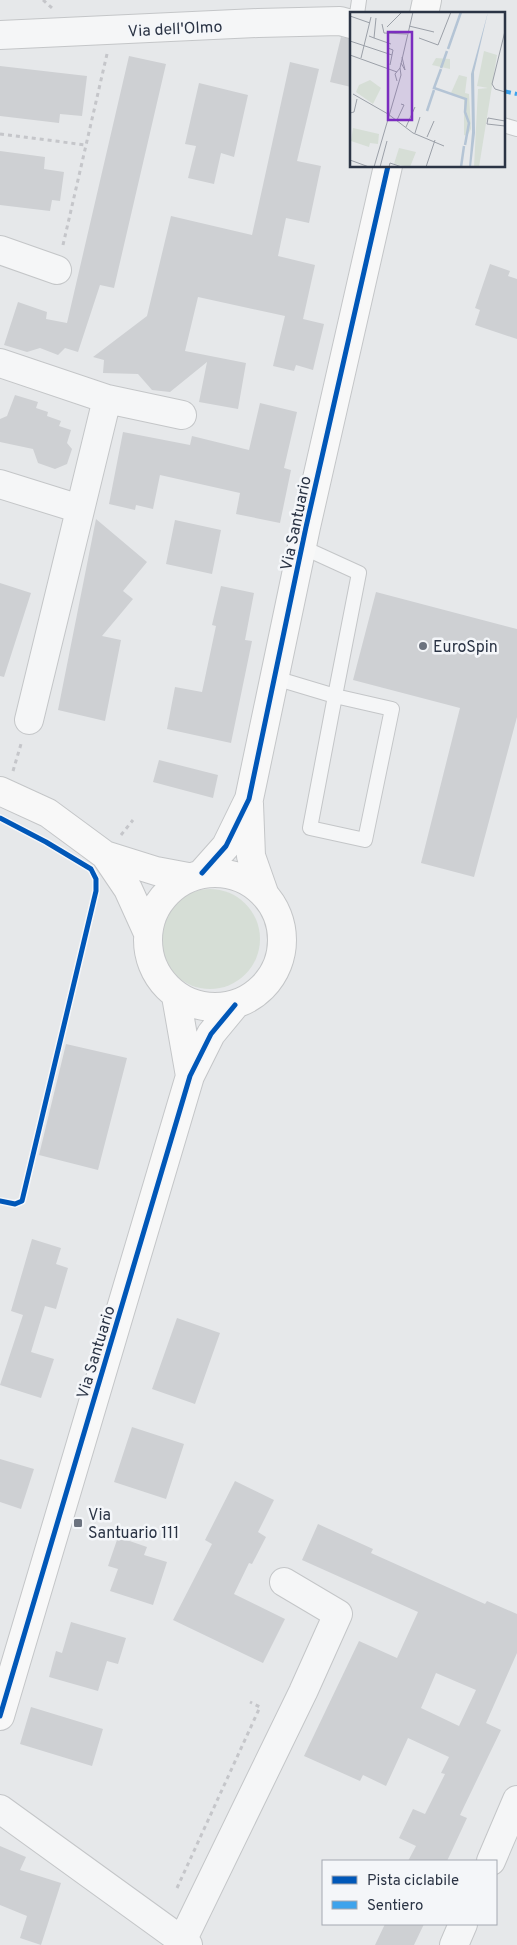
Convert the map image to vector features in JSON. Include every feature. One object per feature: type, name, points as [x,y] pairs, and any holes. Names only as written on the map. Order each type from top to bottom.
[{"type":"street","name":"Via dell'Olmo","points":[[0,36],[258,23],[340,22],[350,24]]},
{"type":"street","name":"Via Santuario","points":[[264,893],[251,856],[249,799],[302,547],[388,168]]},
{"type":"street","points":[[0,250],[57,270]]},
{"type":"street","points":[[0,363],[107,399],[182,415]]},
{"type":"street","points":[[28,720],[107,399]]},
{"type":"street","points":[[0,484],[80,509]]},
{"type":"street","points":[[5,785],[105,854],[156,871],[195,875],[224,872],[246,879],[264,893],[277,912],[283,934],[281,957],[271,978],[256,994],[235,1005],[215,1008],[195,1005],[176,996],[158,979],[148,956],[147,931],[154,909],[168,890],[195,875]]},
{"type":"street","name":"Via Santuario","points":[[195,875],[226,846],[249,799]]},
{"type":"street","points":[[105,854],[128,889],[147,931]]},
{"type":"street","name":"Via Santuario","points":[[176,996],[190,1076]]},
{"type":"street","name":"Via Santuario","points":[[0,1716],[190,1076],[211,1034],[235,1005]]},
{"type":"street","points":[[0,1809],[185,1943],[338,1614],[284,1582]]},
{"type":"street","points":[[490,1860],[517,1800]]},
{"type":"street","points":[[454,1945],[463,1925]]},
{"type":"lane","points":[[504,125],[517,129]]},
{"type":"lane","points":[[274,678],[335,696],[392,709],[365,840],[310,828],[335,696],[359,574],[302,547]]},
{"type":"path","points":[[57,270],[112,31]]},
{"type":"path","points":[[0,134],[86,146]]},
{"type":"path","points":[[5,785],[28,720]]},
{"type":"path","points":[[177,1889],[260,1707],[250,1702]]},
{"type":"shaded area","points":[[210,889],[229,893],[246,903],[256,920],[260,939],[256,958],[246,975],[229,985],[210,989],[191,985],[174,975],[164,958],[160,939],[164,920],[174,903],[191,893]]},
{"type":"building","points":[[341,37],[350,39],[350,87],[330,82]]},
{"type":"building","points":[[129,56],[166,64],[114,288],[100,285],[78,352],[65,348],[58,355],[40,348],[27,352],[4,345],[18,302],[47,312],[46,319],[67,323]]},
{"type":"building","points":[[290,62],[319,69],[297,161],[321,166],[309,223],[286,218],[278,256],[315,265],[303,319],[324,324],[313,370],[296,365],[294,371],[273,366],[285,316],[198,297],[185,351],[246,363],[238,409],[199,402],[207,362],[170,392],[152,390],[138,374],[103,373],[104,360],[93,357],[147,316],[171,216],[252,235]]},
{"type":"building","points":[[0,66],[87,76],[82,116],[60,114],[59,123],[0,116]]},
{"type":"building","points":[[199,83],[248,95],[234,157],[221,153],[214,184],[188,178],[196,146],[185,144]]},
{"type":"building","points":[[0,151],[45,157],[44,169],[64,172],[60,201],[52,200],[50,211],[0,205]]},
{"type":"building","points":[[490,264],[510,271],[508,276],[517,279],[517,339],[475,325],[480,310],[475,308]]},
{"type":"building","points":[[15,395],[38,402],[36,408],[48,412],[47,416],[61,421],[59,426],[71,430],[67,443],[72,449],[67,464],[55,469],[38,463],[33,449],[0,442],[0,419],[7,416]]},
{"type":"building","points":[[260,403],[297,412],[284,468],[291,470],[280,523],[236,514],[240,493],[160,475],[153,509],[136,505],[135,510],[109,504],[123,432],[190,445],[192,436],[249,450]]},
{"type":"building","points":[[96,519],[147,562],[123,591],[133,599],[102,636],[121,640],[105,721],[58,710]]},
{"type":"building","points":[[175,520],[221,530],[212,574],[166,564]]},
{"type":"building","points":[[0,583],[31,593],[4,677],[0,676]]},
{"type":"building","points":[[221,586],[254,593],[245,640],[252,641],[231,743],[167,729],[175,687],[202,692],[216,626],[212,625]]},
{"type":"building","points":[[376,592],[517,629],[517,717],[474,877],[421,863],[460,708],[353,680]]},
{"type":"building","points":[[159,760],[218,775],[213,798],[153,782]]},
{"type":"building","points":[[66,1044],[127,1058],[98,1170],[39,1155]]},
{"type":"building","points":[[32,1239],[61,1248],[56,1264],[68,1268],[56,1309],[45,1306],[31,1352],[54,1359],[41,1398],[0,1385],[23,1315],[11,1311]]},
{"type":"building","points":[[177,1318],[220,1333],[195,1404],[152,1389]]},
{"type":"building","points":[[132,1427],[184,1444],[166,1499],[114,1482]]},
{"type":"building","points":[[0,1459],[34,1469],[21,1509],[0,1502]]},
{"type":"building","points":[[235,1481],[274,1500],[258,1532],[266,1537],[252,1564],[249,1563],[234,1594],[285,1619],[263,1663],[173,1620],[212,1544],[205,1540]]},
{"type":"building","points":[[318,1524],[373,1549],[371,1553],[485,1604],[487,1601],[517,1614],[517,1653],[486,1723],[501,1730],[460,1815],[467,1818],[447,1860],[409,1860],[416,1846],[399,1838],[413,1809],[425,1814],[445,1774],[441,1773],[449,1757],[408,1738],[386,1786],[363,1775],[360,1781],[304,1756],[359,1641],[397,1658],[418,1612],[302,1560]],"holes":[[[436,1673],[476,1690],[459,1726],[421,1708]]]},
{"type":"building","points":[[118,1537],[147,1547],[144,1555],[167,1562],[153,1605],[110,1591],[118,1569],[108,1566]]},
{"type":"building","points":[[71,1622],[126,1638],[118,1664],[107,1661],[98,1691],[49,1677],[56,1651],[62,1653]]},
{"type":"building","points":[[31,1707],[103,1729],[92,1766],[20,1744]]},
{"type":"building","points":[[0,1846],[26,1857],[20,1870],[61,1883],[41,1945],[20,1938],[27,1916],[0,1905]]},
{"type":"building","points":[[385,1925],[424,1925],[414,1945],[375,1945]]},
{"type":"marked path","points":[[504,91],[517,94]]},
{"type":"cycle path","points":[[202,873],[226,846],[249,799],[306,527],[388,168]]},
{"type":"cycle path","points":[[0,818],[46,842],[91,869],[96,879],[96,891],[22,1201],[15,1204],[0,1201]]},
{"type":"cycle path","points":[[0,1716],[190,1076],[211,1034],[235,1005]]},
{"type":"place","name":"EuroSpin","points":[[423,646]]},
{"type":"place","name":"Via Santuario 111","points":[[78,1523]]}]
